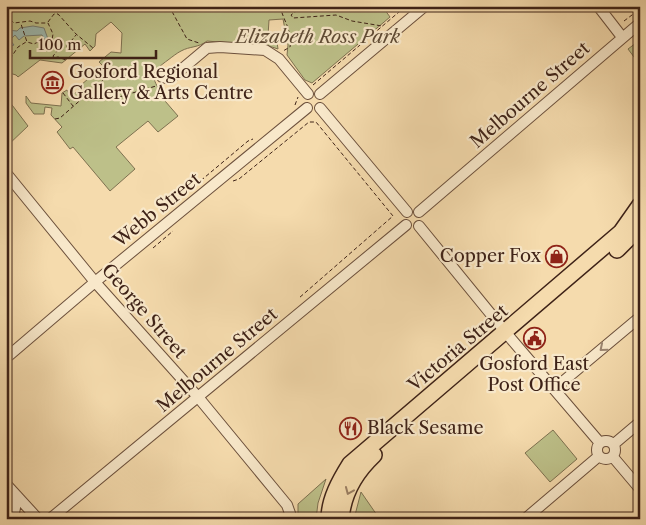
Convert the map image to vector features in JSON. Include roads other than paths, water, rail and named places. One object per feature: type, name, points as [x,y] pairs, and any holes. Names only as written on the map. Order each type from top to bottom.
[{"type":"highway","name":"Victoria Street","points":[[341,519],[350,486],[368,461],[621,232],[636,223],[640,205]]},
{"type":"highway","name":"Victoria Street","points":[[328,519],[333,497],[340,480],[350,464],[508,336]]},
{"type":"street","points":[[320,94],[425,6]]},
{"type":"street","points":[[598,6],[622,37]]},
{"type":"street","name":"Melbourne Street","points":[[419,212],[640,23]]},
{"type":"street","points":[[162,77],[170,79],[207,48],[265,50],[279,59],[306,91],[320,94],[324,101],[320,108],[315,111],[307,108],[305,100],[306,91]]},
{"type":"street","name":"Webb Street","points":[[6,358],[95,282],[307,108]]},
{"type":"street","points":[[320,108],[407,212]]},
{"type":"street","name":"George Street","points":[[6,173],[95,282],[198,397],[287,505],[290,518]]},
{"type":"street","points":[[414,210],[419,212],[422,218],[419,226],[413,229],[406,225],[403,220],[407,212],[414,210]]},
{"type":"street","name":"Melbourne Street","points":[[50,519],[406,225]]},
{"type":"street","points":[[419,226],[508,336],[600,443]]},
{"type":"street","points":[[554,389],[640,317]]},
{"type":"street","points":[[614,444],[640,422]]},
{"type":"street","points":[[609,441],[614,444],[616,452],[613,457],[604,459],[599,456],[597,448],[600,443],[609,441]]},
{"type":"street","points":[[525,519],[599,456]]},
{"type":"street","points":[[613,457],[640,489]]},
{"type":"street","points":[[6,484],[38,519]]},
{"type":"street","points":[[13,519],[17,496]]},
{"type":"water","points":[[33,26],[44,28],[48,39],[47,44],[42,35],[24,36],[19,40],[15,35],[10,40],[14,45],[6,48],[6,30],[17,31],[20,28]]},
{"type":"place","name":"Gosford Regional Gallery & Arts Centre","points":[[53,82]]},
{"type":"place","name":"Copper Fox","points":[[557,256]]},
{"type":"place","name":"Gosford East Post Office","points":[[534,339]]},
{"type":"place","name":"Black Sesame","points":[[351,428]]},
{"type":"park label","name":"Elizabeth Ross Park","points":[[318,37]]}]
